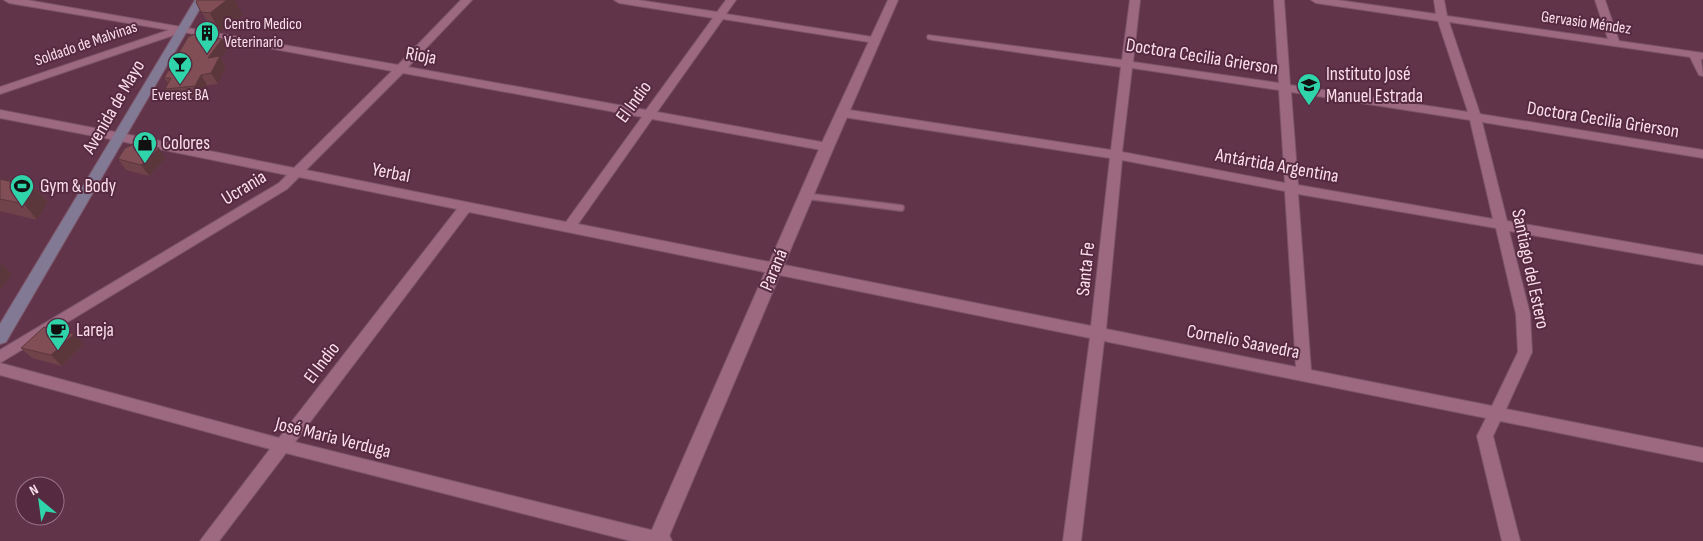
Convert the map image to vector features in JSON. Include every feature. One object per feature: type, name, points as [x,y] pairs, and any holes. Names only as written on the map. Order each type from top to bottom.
[{"type":"main road","name":"Avenida de Mayo","points":[[0,338],[200,1]]},
{"type":"street","name":"Rioja","points":[[8,0],[182,29],[827,147]]},
{"type":"street","name":"Ucrania","points":[[0,356],[274,191],[297,174],[467,0]]},
{"type":"street","points":[[619,0],[875,40]]},
{"type":"street","name":"El Indio","points":[[570,226],[731,0]]},
{"type":"street","name":"Paraná","points":[[659,541],[774,269],[893,0]]},
{"type":"street","name":"Santa Fe","points":[[1072,541],[1098,333],[1134,0]]},
{"type":"street","points":[[1279,0],[1304,374]]},
{"type":"street","name":"Gervasio Méndez","points":[[1316,0],[1699,56]]},
{"type":"street","name":"Santiago del Estero","points":[[1439,0],[1442,18],[1475,116],[1523,314],[1525,352],[1485,436],[1511,541]]},
{"type":"street","points":[[1600,0],[1614,44]]},
{"type":"street","name":"Soldado de Malvinas","points":[[0,91],[182,29]]},
{"type":"street","name":"Doctora Cecilia Grierson","points":[[932,37],[1126,63],[1475,116],[1703,154]]},
{"type":"street","points":[[1699,56],[1703,73]]},
{"type":"street","name":"Antártida Argentina","points":[[843,113],[1116,155],[1291,188],[1703,260]]},
{"type":"street","name":"Yerbal","points":[[0,114],[297,174],[570,226],[774,269]]},
{"type":"street","name":"El Indio","points":[[209,541],[284,446],[466,207]]},
{"type":"street","name":"Cornelio Saavedra","points":[[774,269],[1496,412],[1703,455]]},
{"type":"street","name":"José Maria Verduga","points":[[0,369],[284,446],[659,541]]},
{"type":"lane","points":[[806,196],[902,208]]},
{"type":"building","points":[[197,0],[227,0],[210,13],[201,12],[196,2]]},
{"type":"building","points":[[195,34],[222,39],[208,58],[220,56],[211,73],[201,75],[195,86],[165,89],[171,78],[164,78],[188,37]]},
{"type":"building","points":[[137,143],[159,148],[141,165],[118,159],[125,148]]},
{"type":"building","points":[[0,179],[34,187],[24,204],[0,199]]},
{"type":"building","points":[[44,327],[74,334],[51,355],[21,348]]},
{"type":"place","name":"Centro Medico Veterinario","points":[[207,54]]},
{"type":"place","name":"Everest BA","points":[[180,85]]},
{"type":"place","name":"Instituto José Manuel Estrada","points":[[1309,106]]},
{"type":"place","name":"Colores","points":[[145,164]]},
{"type":"place","name":"Gym & Body","points":[[22,207]]},
{"type":"place","name":"Lareja","points":[[58,351]]}]
